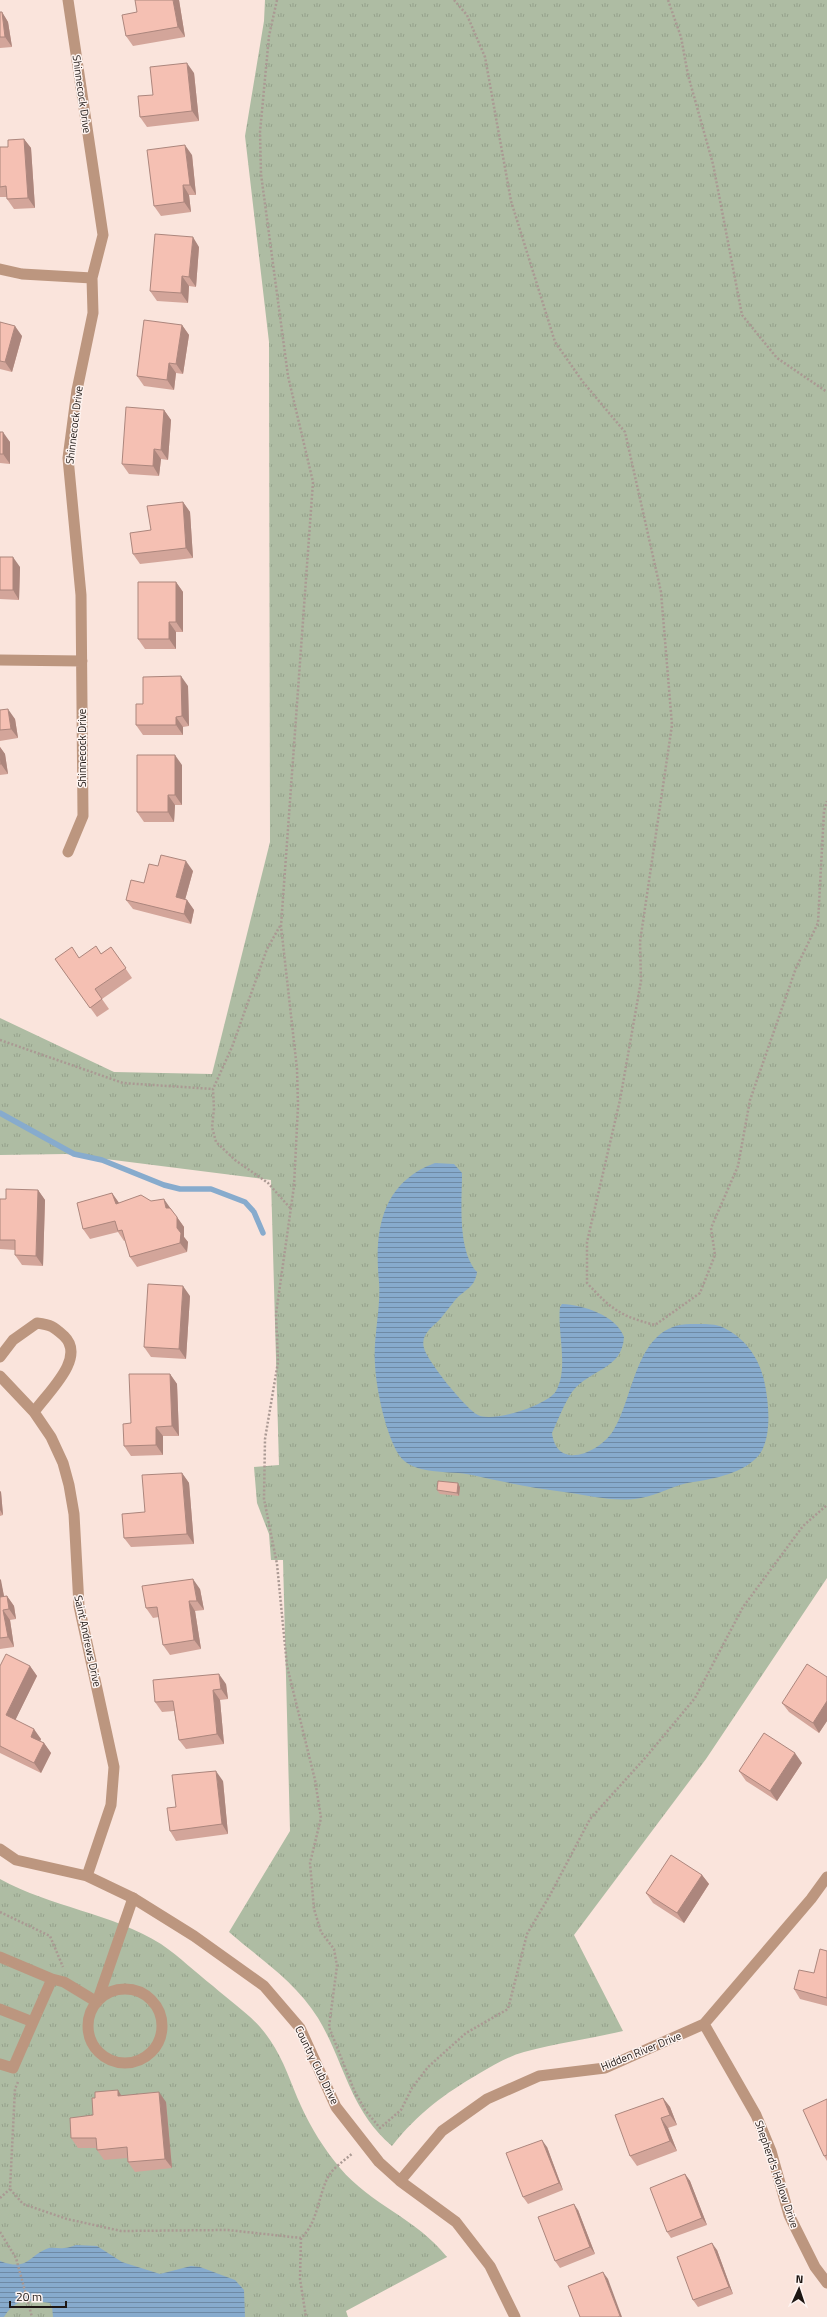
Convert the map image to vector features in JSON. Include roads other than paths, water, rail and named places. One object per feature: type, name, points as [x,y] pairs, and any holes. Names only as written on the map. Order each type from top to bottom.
[{"type":"street","name":"Shinnecock Drive","points":[[68,0],[103,235],[92,278],[93,313],[78,390],[68,458],[81,595],[83,816],[68,852]]},
{"type":"street","points":[[0,269],[22,274],[92,278]]},
{"type":"street","points":[[0,660],[82,661]]},
{"type":"street","points":[[0,1357],[13,1340],[37,1323],[53,1325],[67,1339],[72,1352],[68,1369],[34,1412]]},
{"type":"street","name":"Saint Andrews Drive","points":[[0,1376],[34,1412],[51,1437],[63,1462],[69,1485],[74,1514],[79,1606],[114,1767],[111,1805],[88,1876]]},
{"type":"street","name":"Country Club Drive","points":[[0,1849],[16,1860],[88,1876],[133,1898],[194,1936],[258,1982],[283,2006],[300,2028],[336,2107],[379,2162],[400,2181],[456,2222],[490,2266],[515,2317]]},
{"type":"street","name":"Hidden River Drive","points":[[400,2181],[442,2131],[487,2099],[539,2076],[605,2068],[704,2024],[811,1899],[827,1877]]},
{"type":"street","points":[[97,2002],[107,1994],[119,1989],[132,1989],[143,1993],[153,2000],[160,2010],[163,2022],[162,2034],[158,2046],[150,2055],[139,2061],[128,2064],[116,2062],[104,2057],[96,2049],[90,2038],[88,2026],[90,2013],[97,2002],[133,1898]]},
{"type":"street","points":[[0,1957],[55,1980],[64,1982],[97,2002]]},
{"type":"street","points":[[0,2064],[13,2068],[32,2022],[55,1980]]},
{"type":"street","points":[[0,2009],[32,2022]]},
{"type":"street","name":"Shepherd's Hollow Drive","points":[[704,2024],[756,2115],[771,2151],[789,2214],[815,2267],[827,2282]]},
{"type":"water","points":[[435,1163],[454,1164],[462,1173],[461,1211],[463,1238],[466,1251],[477,1272],[476,1277],[470,1287],[456,1299],[441,1318],[428,1331],[423,1343],[427,1354],[439,1373],[456,1395],[472,1411],[485,1417],[507,1415],[532,1407],[551,1396],[556,1391],[562,1372],[560,1307],[562,1304],[589,1309],[606,1317],[620,1329],[624,1337],[622,1348],[612,1363],[588,1378],[572,1392],[552,1433],[556,1445],[562,1452],[570,1455],[589,1451],[599,1446],[613,1431],[620,1417],[640,1364],[648,1348],[659,1335],[674,1327],[693,1324],[714,1325],[726,1329],[747,1345],[752,1352],[763,1376],[768,1411],[768,1431],[763,1448],[759,1455],[753,1461],[737,1471],[728,1474],[686,1483],[648,1497],[622,1500],[541,1489],[472,1475],[432,1471],[413,1466],[405,1462],[394,1446],[386,1424],[382,1411],[376,1374],[375,1344],[379,1302],[378,1245],[380,1227],[392,1196],[403,1183],[417,1172]]},
{"type":"water","points":[[76,2245],[97,2246],[122,2262],[160,2274],[191,2266],[200,2267],[235,2280],[244,2290],[245,2317],[53,2317],[52,2306],[50,2303],[23,2301],[13,2306],[4,2317],[0,2317],[0,2261],[17,2265],[23,2264],[49,2248],[66,2248]]},
{"type":"waterway","points":[[0,1113],[74,1154],[102,1160],[164,1185],[180,1189],[211,1189],[245,1202],[254,1212],[263,1233]]}]
